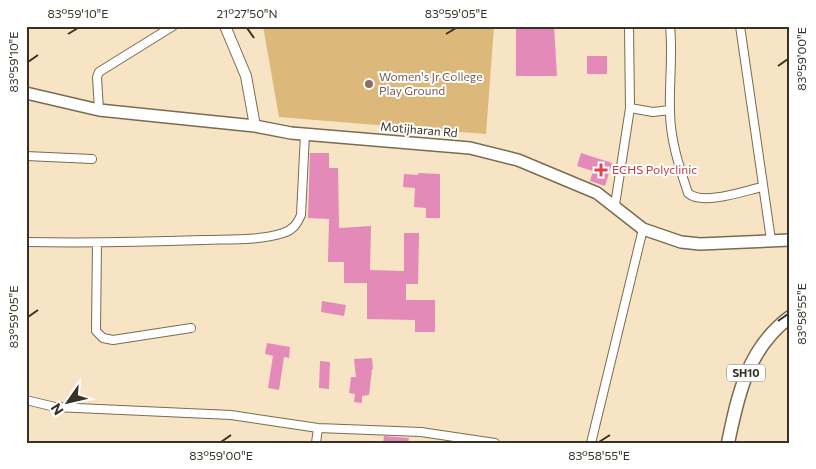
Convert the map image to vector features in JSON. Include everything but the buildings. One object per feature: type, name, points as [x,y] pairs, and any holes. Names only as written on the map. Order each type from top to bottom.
[{"type":"main road","name":"Motijharan Rd","points":[[26,93],[99,110],[255,126],[305,134],[470,148],[518,160],[598,193],[643,229],[681,242],[700,244],[790,240]]},
{"type":"main road","name":"SH10","points":[[728,443],[735,408],[746,371],[768,337],[790,317]]},
{"type":"street","points":[[99,110],[97,77],[99,72],[173,26]]},
{"type":"street","points":[[225,26],[246,76],[255,126]]},
{"type":"street","points":[[615,205],[630,108],[629,26]]},
{"type":"street","points":[[670,26],[672,68],[670,110],[672,136],[688,193],[694,198],[705,199],[762,187]]},
{"type":"street","points":[[740,26],[771,240]]},
{"type":"street","points":[[630,108],[653,112],[670,110]]},
{"type":"street","points":[[26,242],[97,243],[266,237],[284,233],[296,225],[301,215],[305,134]]},
{"type":"street","points":[[26,156],[92,159]]},
{"type":"street","points":[[591,443],[643,229]]},
{"type":"street","points":[[97,243],[96,331],[103,338],[114,340],[191,328]]},
{"type":"street","points":[[26,400],[55,407],[231,415],[318,428],[421,432],[495,443]]},
{"type":"street","points":[[316,443],[318,428]]},
{"type":"shaded area","points":[[263,26],[494,26],[486,134],[279,117]]},
{"type":"place","name":"Women's Jr College Play Ground","points":[[369,84]]},
{"type":"place","name":"ECHS Polyclinic","points":[[601,170]]}]
